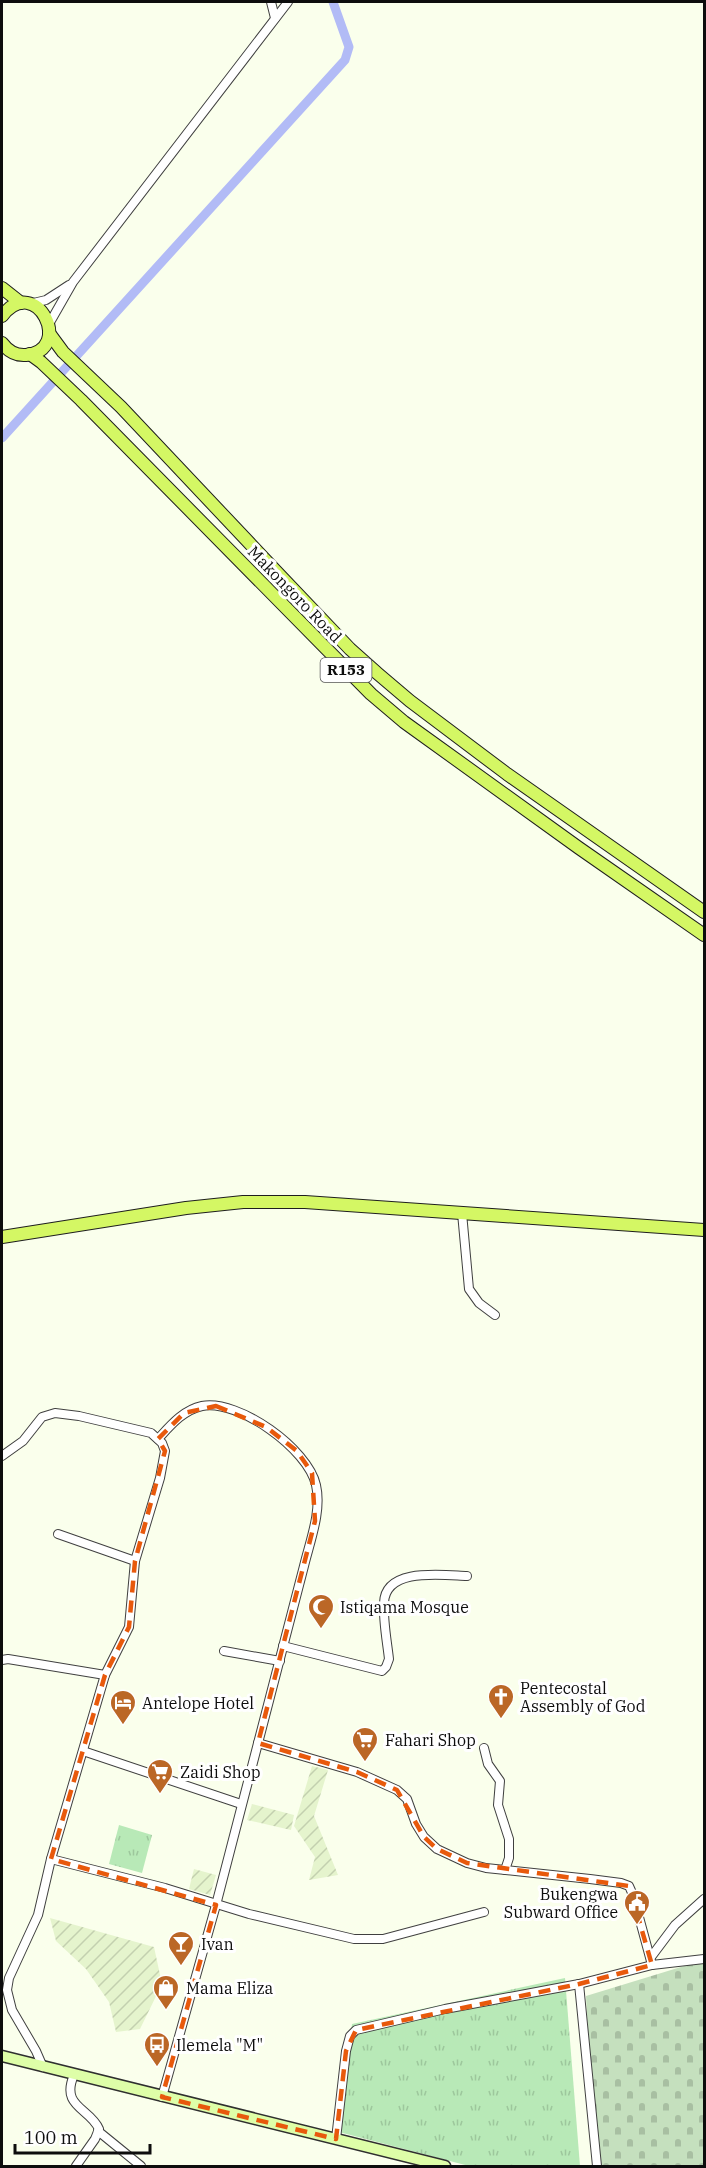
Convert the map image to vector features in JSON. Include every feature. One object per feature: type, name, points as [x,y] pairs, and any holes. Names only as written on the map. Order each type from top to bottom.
[{"type":"main road","name":"Makongoro Road","points":[[2,288],[25,304],[42,311],[49,329],[63,352],[121,407],[350,649],[377,673],[410,701],[507,774],[705,912]]},
{"type":"main road","points":[[2,316],[13,306],[25,304]]},
{"type":"main road","points":[[30,354],[43,347],[49,329]]},
{"type":"main road","name":"Makongoro Road","points":[[2,343],[13,353],[22,356],[30,354],[41,362],[371,694],[404,722],[705,935]]},
{"type":"main road","points":[[2,1237],[186,1208],[243,1202],[305,1202],[705,1230]]},
{"type":"street","points":[[271,2],[275,18]]},
{"type":"street","points":[[49,329],[73,282],[288,2]]},
{"type":"street","points":[[25,304],[56,294],[73,282]]},
{"type":"street","points":[[462,1213],[469,1289],[479,1303],[495,1315]]},
{"type":"street","points":[[158,1439],[184,1413],[201,1406],[216,1406],[248,1417],[266,1427],[297,1451],[312,1473],[316,1486],[315,1521],[284,1646],[240,1804],[216,1905],[162,2097]]},
{"type":"street","points":[[2,1455],[23,1441],[42,1417],[55,1413],[80,1416],[151,1433],[164,1446],[165,1455],[135,1561],[129,1627],[105,1675],[51,1859],[38,1915],[9,1978],[7,1990],[12,2010],[43,2067]]},
{"type":"street","points":[[58,1534],[135,1561]]},
{"type":"street","points":[[284,1646],[382,1671],[389,1659],[384,1603],[386,1592],[393,1584],[408,1577],[467,1576]]},
{"type":"street","points":[[224,1651],[280,1661]]},
{"type":"street","points":[[2,1660],[8,1659],[105,1675]]},
{"type":"street","points":[[258,1743],[329,1763],[387,1784],[407,1799],[416,1824],[424,1837],[437,1849],[467,1863],[505,1870],[621,1883],[629,1886],[652,1961]]},
{"type":"street","points":[[484,1748],[488,1764],[500,1781],[498,1805],[510,1849],[505,1870]]},
{"type":"street","points":[[83,1751],[240,1804]]},
{"type":"street","points":[[51,1859],[165,1888],[216,1905],[340,1937],[367,1941],[406,1934],[484,1912]]},
{"type":"street","points":[[652,1961],[675,1925],[705,1899]]},
{"type":"street","points":[[336,2139],[346,2050],[349,2038],[356,2030],[445,2009],[579,1984],[652,1961],[705,1959]]},
{"type":"street","points":[[579,1984],[597,2166]]},
{"type":"street","points":[[2,2056],[446,2166]]},
{"type":"street","points":[[74,2075],[70,2086],[73,2099],[78,2108],[98,2125],[98,2131],[76,2166]]},
{"type":"street","points":[[98,2131],[141,2166]]},
{"type":"highlighted area","points":[[216,1406],[266,1427],[297,1451],[312,1473],[315,1521],[258,1743],[357,1772],[397,1790],[424,1837],[437,1849],[467,1863],[629,1886],[651,1957],[652,1965],[579,1984],[356,2030],[346,2051],[336,2139],[162,2097],[216,1905],[51,1859],[105,1675],[129,1627],[135,1561],[165,1451],[158,1439],[184,1413]]},
{"type":"green space","points":[[312,1766],[328,1770],[314,1816],[338,1875],[309,1880],[315,1857],[294,1826]]},
{"type":"green space","points":[[252,1804],[294,1815],[291,1830],[247,1820]]},
{"type":"green space","points":[[119,1825],[152,1835],[142,1873],[109,1864]]},
{"type":"green space","points":[[194,1869],[216,1875],[210,1895],[189,1889]]},
{"type":"green space","points":[[50,1918],[154,1947],[162,1984],[140,2029],[116,2032],[109,2002],[86,1969],[56,1941]]},
{"type":"green space","points":[[694,1963],[704,1964],[704,2166],[595,2166],[586,1996]]},
{"type":"green space","points":[[565,1978],[580,2166],[469,2166],[339,2132],[352,2024]]},
{"type":"waterway","points":[[2,438],[345,60],[349,47],[333,2]]},
{"type":"place","name":"Istiqama Mosque","points":[[321,1630]]},
{"type":"place","name":"Pentecostal Assembly of God","points":[[501,1720]]},
{"type":"place","name":"Antelope Hotel","points":[[123,1726]]},
{"type":"place","name":"Fahari Shop","points":[[365,1763]]},
{"type":"place","name":"Zaidi Shop","points":[[160,1795]]},
{"type":"place","name":"Bukengwa Subward Office","points":[[637,1926]]},
{"type":"place","name":"Ivan","points":[[181,1967]]},
{"type":"place","name":"Mama Eliza","points":[[166,2011]]},
{"type":"place","name":"Ilemela \"M\"","points":[[157,2068]]}]
